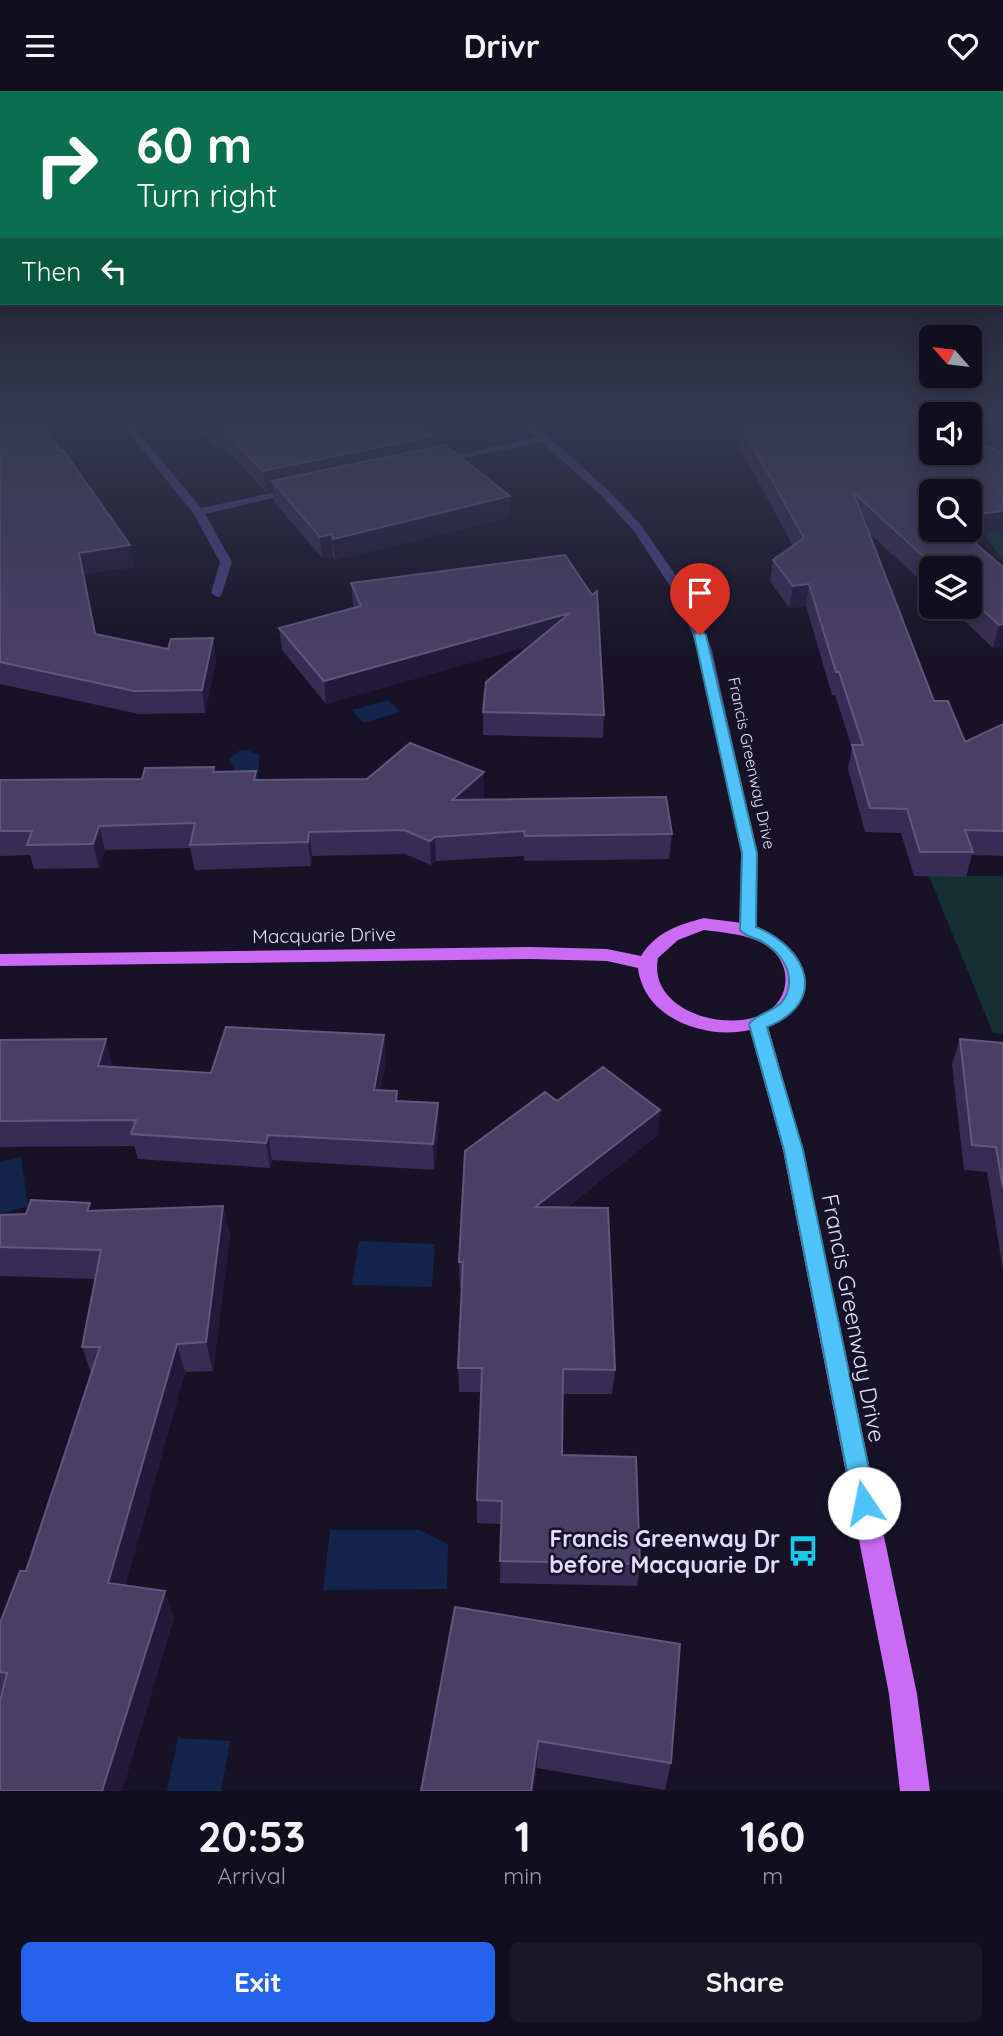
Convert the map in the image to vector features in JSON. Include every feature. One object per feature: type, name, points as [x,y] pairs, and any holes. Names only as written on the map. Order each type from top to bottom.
[{"type":"main road","points":[[727,925],[766,937],[781,948],[792,961],[797,976],[797,991],[789,1005],[776,1016],[758,1024],[712,1026],[689,1019],[670,1008],[656,995],[648,979],[648,964],[654,950],[666,937],[683,929],[727,925]]},
{"type":"main road","name":"Macquarie Drive","points":[[0,960],[531,953],[607,955],[648,964]]},
{"type":"main road","name":"Francis Greenway Drive","points":[[758,1024],[793,1150],[903,1694],[915,1791]]},
{"type":"street","points":[[189,500],[226,562],[217,593]]},
{"type":"street","points":[[198,512],[253,500]]},
{"type":"street","name":"Francis Greenway Drive","points":[[611,500],[662,561],[695,620],[705,650],[749,853],[748,930]]},
{"type":"green space","points":[[982,500],[1003,500],[1003,561],[982,530]]},
{"type":"green space","points":[[929,876],[1003,876],[1003,1034],[993,1033]]},
{"type":"water","points":[[389,700],[400,712],[363,723],[352,710]]},
{"type":"water","points":[[247,750],[260,756],[257,782],[228,784],[235,771],[229,759],[239,751]]},
{"type":"water","points":[[21,1157],[28,1206],[0,1214],[0,1162]]},
{"type":"water","points":[[359,1241],[435,1244],[432,1287],[352,1285]]},
{"type":"water","points":[[330,1530],[420,1530],[448,1544],[447,1589],[323,1590]]},
{"type":"water","points":[[178,1738],[230,1741],[221,1791],[167,1791]]},
{"type":"building","points":[[0,500],[98,500],[130,545],[79,553],[95,634],[168,649],[171,639],[213,638],[202,690],[134,691],[0,662]]},
{"type":"building","points":[[289,500],[492,500],[333,539],[332,534],[320,537]]},
{"type":"building","points":[[783,500],[856,500],[934,701],[948,701],[965,742],[1003,724],[1003,831],[965,830],[973,852],[920,852],[907,809],[870,808],[852,745],[863,745],[839,672],[836,672],[809,584],[793,586],[773,560],[804,538]]},
{"type":"building","points":[[862,500],[919,500],[919,542],[974,542],[1003,567],[1003,624],[999,625],[982,609],[982,556],[923,556]]},
{"type":"building","points":[[982,500],[1003,500],[1003,511],[982,514]]},
{"type":"building","points":[[565,555],[592,595],[597,591],[604,715],[483,712],[486,682],[570,613],[324,681],[279,628],[361,606],[351,583]]},
{"type":"building","points":[[410,743],[484,772],[452,800],[666,797],[672,834],[525,836],[524,831],[435,837],[430,841],[404,830],[309,832],[308,842],[190,845],[195,823],[99,826],[93,844],[27,845],[32,831],[0,831],[0,780],[142,779],[145,768],[214,767],[213,772],[256,771],[254,780],[367,779]]},
{"type":"building","points":[[226,1027],[384,1035],[374,1090],[397,1091],[396,1101],[438,1103],[433,1144],[268,1135],[266,1143],[131,1134],[136,1120],[0,1121],[0,1040],[106,1039],[98,1066],[211,1073]]},
{"type":"building","points":[[960,1039],[1003,1043],[1003,1188],[996,1147],[972,1145]]},
{"type":"building","points":[[603,1067],[660,1110],[535,1207],[608,1208],[615,1370],[563,1369],[562,1455],[636,1457],[640,1564],[500,1561],[502,1501],[477,1500],[482,1368],[458,1368],[463,1262],[459,1262],[465,1151],[545,1092],[557,1101]]},
{"type":"building","points":[[31,1200],[90,1203],[87,1211],[223,1206],[206,1342],[177,1344],[108,1583],[165,1591],[102,1791],[0,1791],[0,1701],[7,1673],[0,1672],[0,1623],[20,1571],[26,1571],[100,1347],[82,1347],[101,1250],[0,1247],[0,1215],[26,1214]]},
{"type":"building","points":[[455,1607],[680,1644],[671,1763],[538,1741],[531,1791],[421,1791]]},
{"type":"place","name":"Francis Greenway Dr before Macquarie Dr","points":[[803,1551]]},
{"type":"route","points":[[700,635],[749,853],[748,930],[766,937],[781,948],[792,961],[797,976],[797,991],[789,1005],[776,1016],[758,1024],[793,1150],[864,1503]]}]
